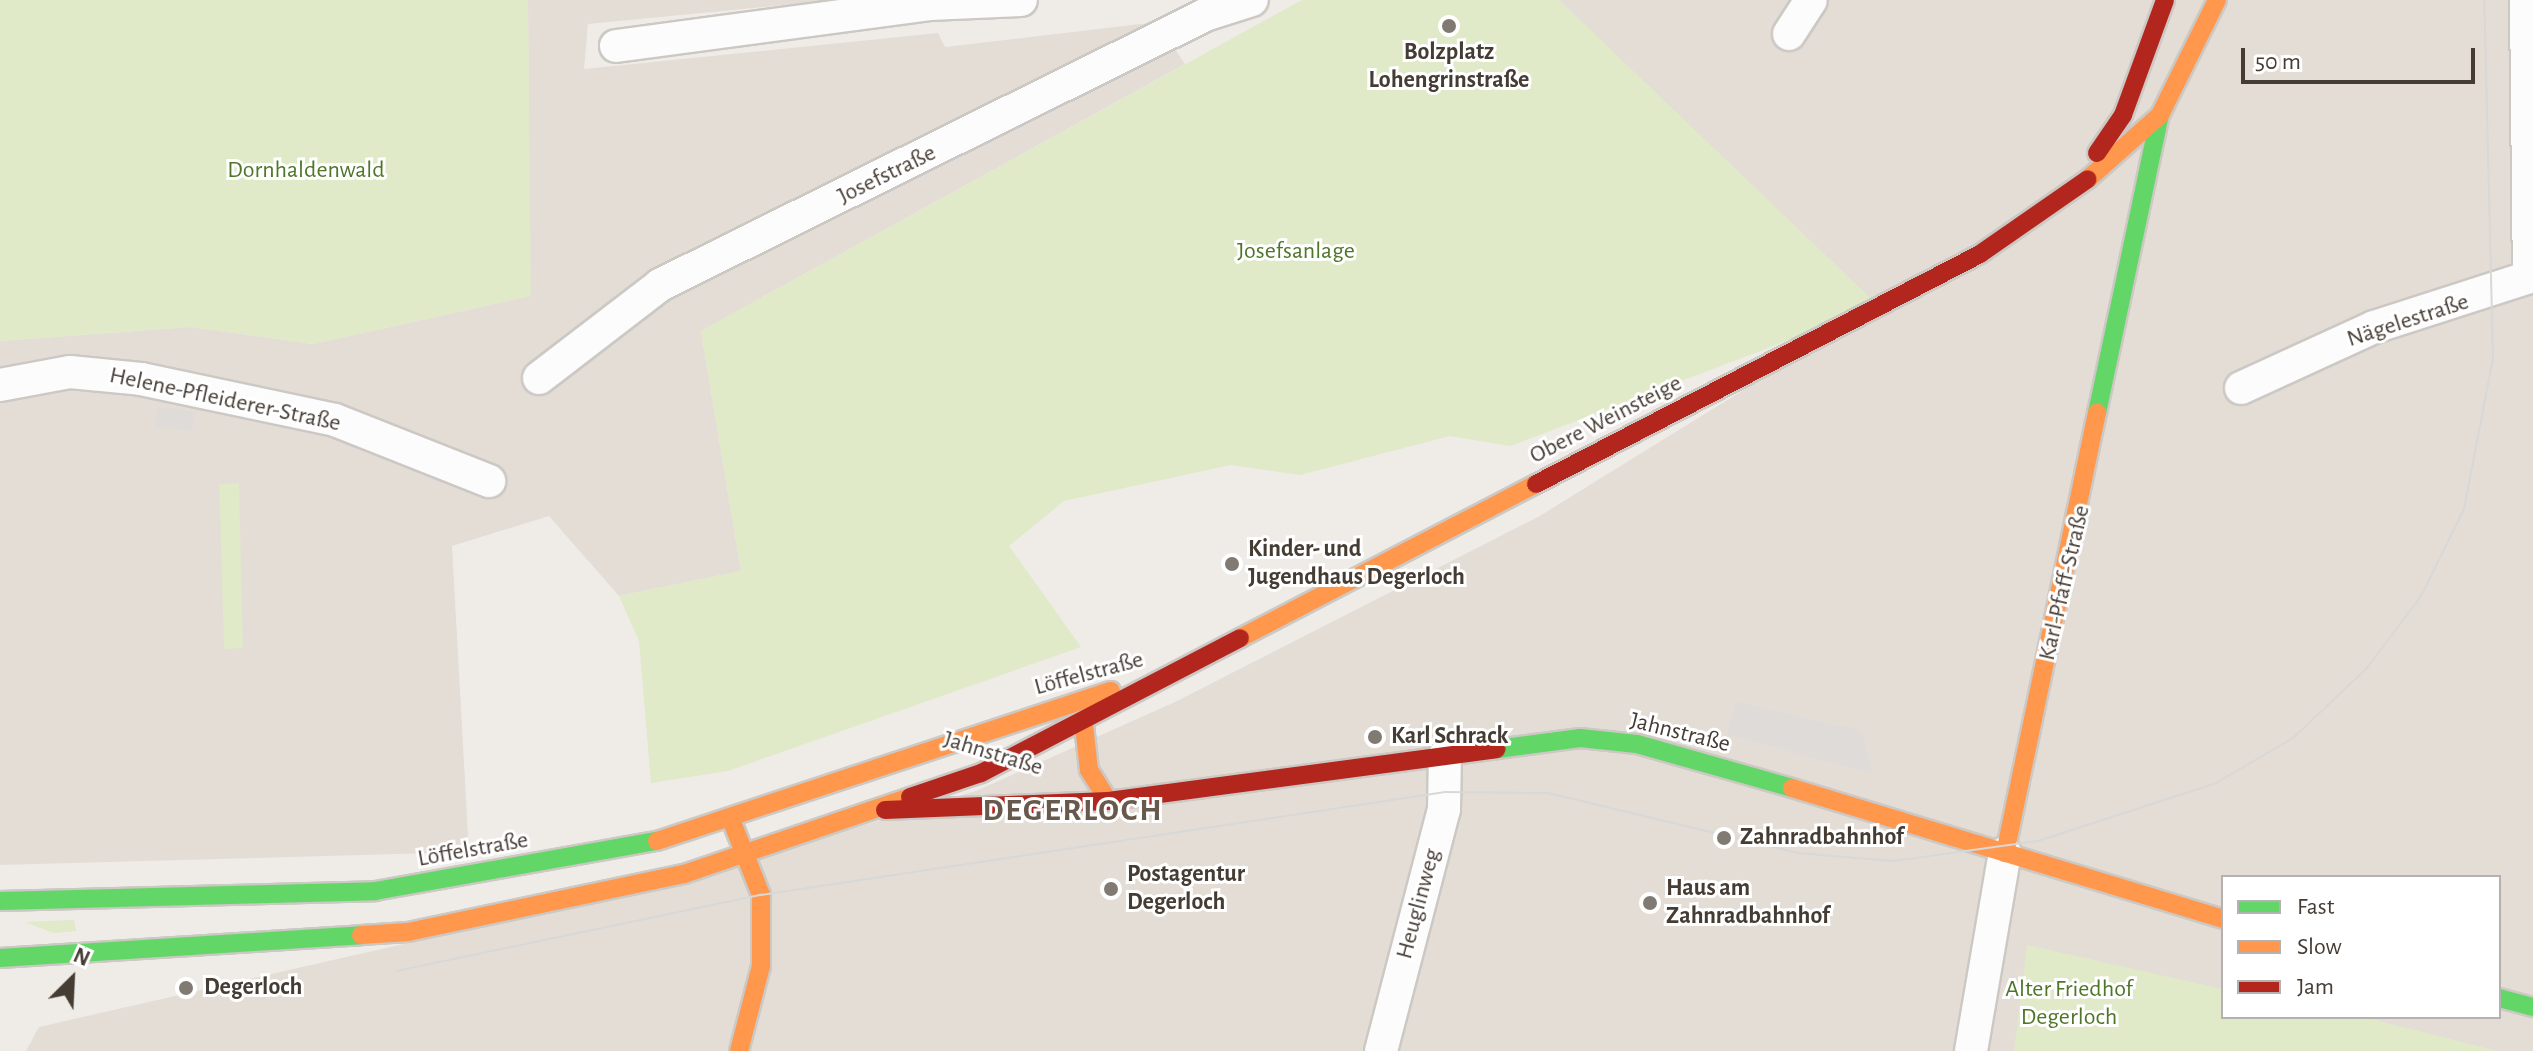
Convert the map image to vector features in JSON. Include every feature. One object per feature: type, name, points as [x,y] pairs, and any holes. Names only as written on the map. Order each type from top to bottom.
[{"type":"main road","name":"Obere Weinsteige","points":[[2069,195],[2123,115],[2165,0]]},
{"type":"main road","points":[[2160,115],[2172,0]]},
{"type":"main road","name":"Obere Weinsteige","points":[[1160,679],[1980,254],[2069,195],[2160,115],[2217,0]]},
{"type":"main road","name":"Karl-Pfaff-Straße","points":[[2005,853],[2160,115]]},
{"type":"main road","name":"Löffelstraße","points":[[0,958],[408,932],[684,874],[981,773],[1084,725],[1160,679]]},
{"type":"main road","name":"Löffelstraße","points":[[0,901],[375,891],[646,845],[732,822],[1058,703],[1160,679]]},
{"type":"main road","points":[[1084,725],[1089,770],[1108,801]]},
{"type":"main road","name":"Jahnstraße","points":[[878,810],[1015,808],[1055,799],[1108,801],[1580,738],[1637,744],[2221,918]]},
{"type":"main road","name":"Jahnstraße","points":[[917,755],[1055,799]]},
{"type":"main road","points":[[732,822],[747,853],[761,895],[761,966],[739,1051]]},
{"type":"main road","points":[[2501,999],[2533,1007]]},
{"type":"street","points":[[616,46],[929,4],[1021,0]]},
{"type":"street","name":"Josefstraße","points":[[539,378],[660,285],[1205,15],[1252,0]]},
{"type":"street","points":[[1789,34],[1811,0]]},
{"type":"street","points":[[2526,0],[2531,276]]},
{"type":"street","name":"Nägelestraße","points":[[2241,388],[2374,327],[2531,276]]},
{"type":"street","name":"Helene-Pfleiderer-Straße","points":[[0,385],[70,372],[141,379],[335,420],[489,481]]},
{"type":"street","name":"Heuglinweg","points":[[1381,1051],[1444,810],[1445,755]]},
{"type":"street","name":"Karl-Pfaff-Straße","points":[[1971,1051],[2005,853]]},
{"type":"shaded area","points":[[528,0],[836,0],[588,24],[584,69],[938,33],[945,47],[1157,22],[1185,64],[701,331],[741,571],[619,596],[549,516],[452,546],[469,852],[0,865],[0,341],[190,327],[313,344],[530,296]]},
{"type":"shaded area","points":[[1559,0],[2533,0],[2533,1051],[26,1051],[39,1027],[684,880],[976,791],[1175,702],[1538,517],[1878,307]]},
{"type":"shaded area","points":[[158,407],[195,412],[192,431],[155,426]]},
{"type":"shaded area","points":[[1736,702],[1861,731],[1873,773],[1727,735]]},
{"type":"green space","name":"Dornhaldenwald","points":[[0,0],[528,0],[531,296],[313,344],[190,327],[0,341]]},
{"type":"green space","name":"Josefsanlage","points":[[1302,0],[1559,0],[1879,306],[1510,446],[1450,436],[1300,475],[1231,465],[1064,501],[1009,546],[1081,647],[728,771],[651,783],[639,641],[619,596],[741,571],[701,331]]},
{"type":"green space","points":[[239,483],[243,648],[224,649],[219,484]]},
{"type":"green space","points":[[74,920],[76,931],[53,933],[25,922]]},
{"type":"green space","name":"Alter Friedhof Degerloch","points":[[2027,945],[2221,989],[2221,1019],[2372,1019],[2497,1051],[2014,1051]]},
{"type":"tram line","points":[[396,971],[761,895],[1445,792],[1548,793],[1798,853],[1894,861],[2038,841],[2216,783],[2293,738],[2367,668],[2421,596],[2464,509],[2493,358],[2484,0]]},
{"type":"traffic: fast","points":[[2097,413],[2160,115]]},
{"type":"traffic: fast","points":[[1497,749],[1580,738],[1637,744],[1792,788]]},
{"type":"traffic: fast","points":[[0,901],[375,891],[657,841]]},
{"type":"traffic: fast","points":[[0,958],[361,935]]},
{"type":"traffic: fast","points":[[2501,999],[2533,1007]]},
{"type":"traffic: slow","points":[[2088,179],[2160,115],[2217,0]]},
{"type":"traffic: slow","points":[[2005,853],[2097,413]]},
{"type":"traffic: slow","points":[[1240,638],[1536,484]]},
{"type":"traffic: slow","points":[[657,841],[1111,691]]},
{"type":"traffic: slow","points":[[1084,725],[1089,770],[1108,801]]},
{"type":"traffic: slow","points":[[1792,788],[2221,918]]},
{"type":"traffic: slow","points":[[361,935],[408,932],[684,874],[910,797]]},
{"type":"traffic: slow","points":[[732,822],[761,895],[761,966],[739,1051]]},
{"type":"traffic: jam","points":[[2097,153],[2123,115],[2165,0]]},
{"type":"traffic: jam","points":[[1536,484],[1980,254],[2088,179]]},
{"type":"traffic: jam","points":[[910,797],[981,773],[1240,638]]},
{"type":"traffic: jam","points":[[885,810],[1108,801],[1497,749]]},
{"type":"place","name":"Bolzplatz Lohengrinstraße","points":[[1449,26]]},
{"type":"place","name":"Kinder- und Jugendhaus Degerloch","points":[[1232,564]]},
{"type":"place","name":"Karl Schrack","points":[[1375,737]]},
{"type":"place","name":"Zahnradbahnhof","points":[[1724,838]]},
{"type":"place","name":"Postagentur Degerloch","points":[[1111,889]]},
{"type":"place","name":"Haus am Zahnradbahnhof","points":[[1650,903]]},
{"type":"place","name":"Degerloch","points":[[186,988]]},
{"type":"district","name":"DEGERLOCH","points":[[1073,810]]}]
